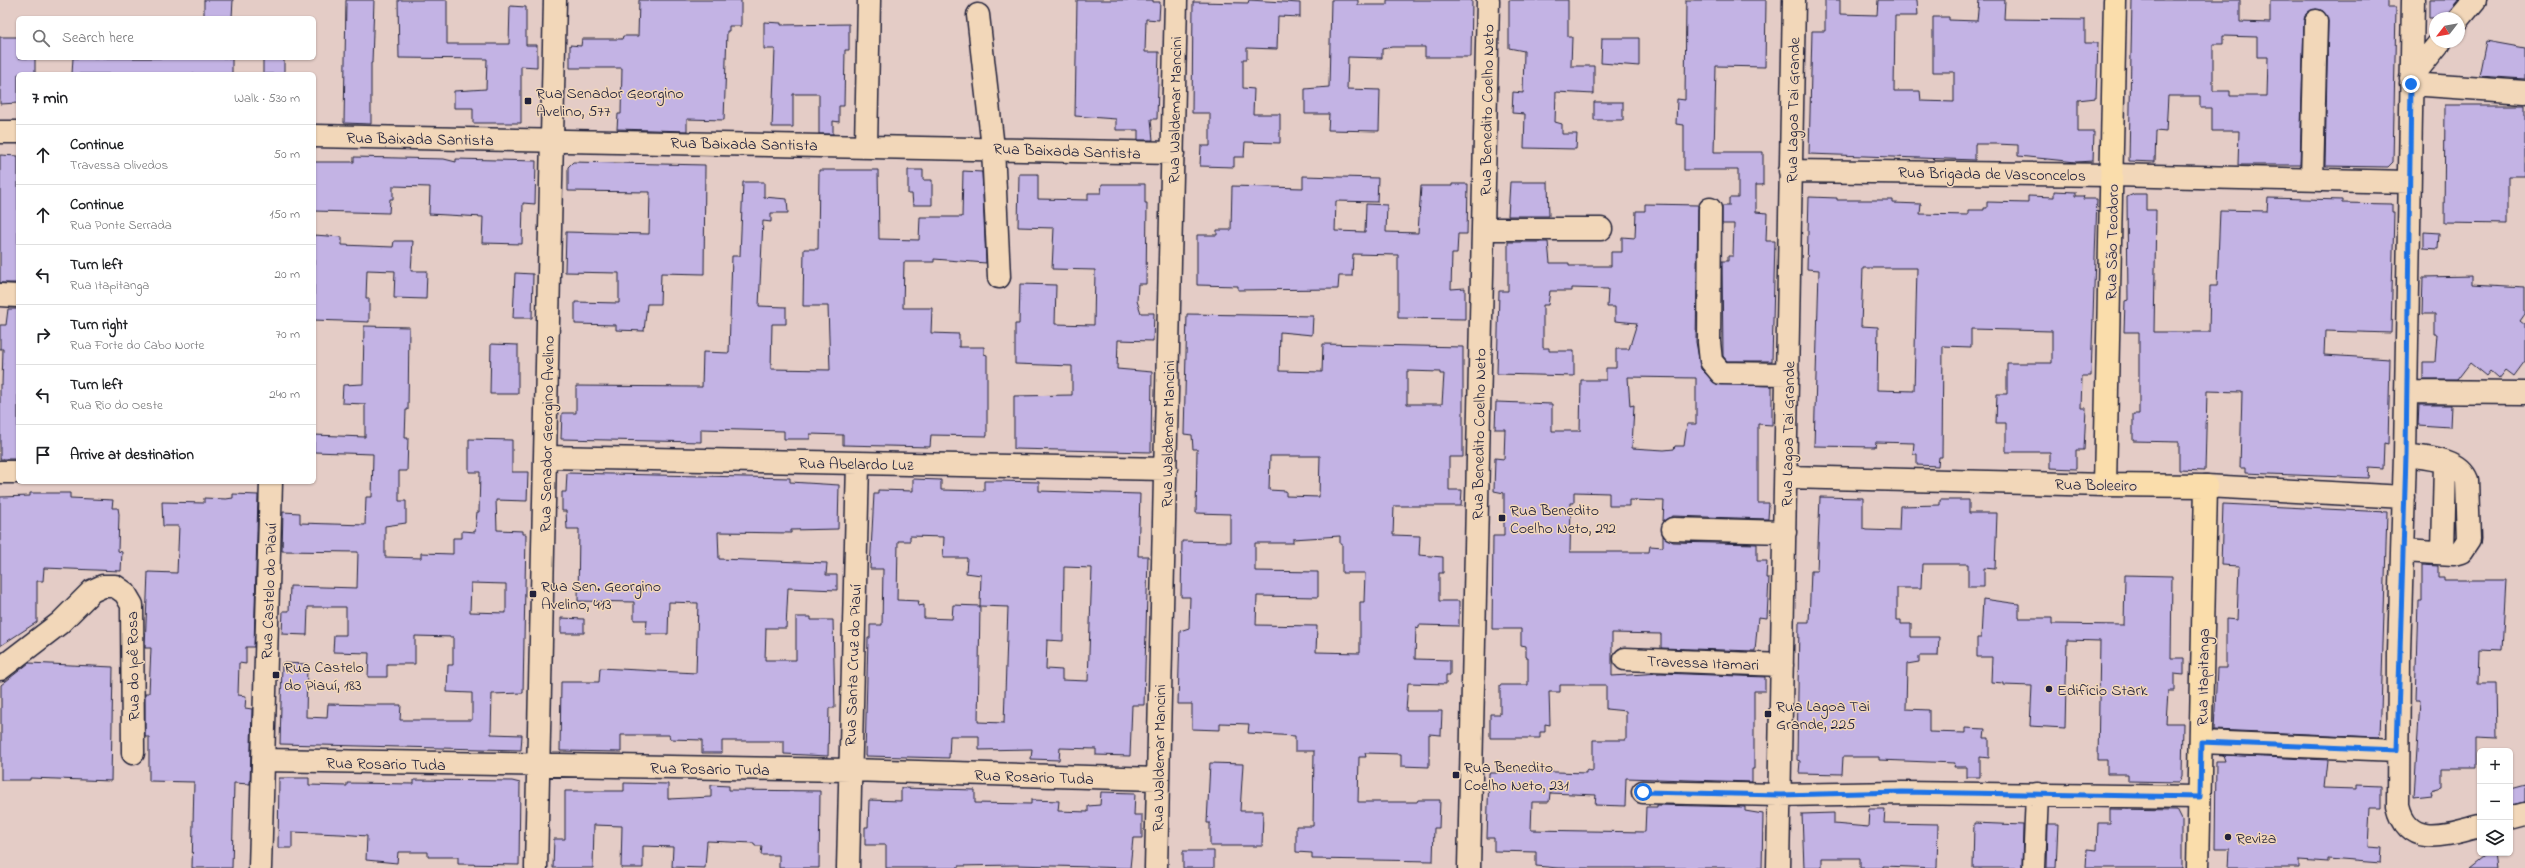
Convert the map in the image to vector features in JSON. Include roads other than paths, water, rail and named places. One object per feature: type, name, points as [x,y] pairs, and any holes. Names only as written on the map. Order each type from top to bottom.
[{"type":"main road","name":"Rua São Teodoro","points":[[2105,485],[2116,0]]},
{"type":"main road","name":"Rua Boleeiro","points":[[2105,485],[2206,486]]},
{"type":"main road","name":"Rua Itapitanga","points":[[2198,868],[2206,486]]},
{"type":"street","name":"Rua Senador Georgino Avelino","points":[[536,868],[540,766],[555,0]]},
{"type":"street","points":[[866,145],[869,0]]},
{"type":"street","name":"Rua Waldemar Mancini","points":[[1156,868],[1176,0]]},
{"type":"street","name":"Rua Benedito Coelho Neto","points":[[1469,868],[1488,0]]},
{"type":"street","name":"Rua Lagoa Tai Grande","points":[[1778,868],[1787,477],[1790,171],[1794,0]]},
{"type":"street","points":[[2413,0],[2406,455],[2397,750],[2398,806],[2401,820],[2411,831],[2422,835],[2439,835],[2477,827]]},
{"type":"street","points":[[2465,12],[2475,0]]},
{"type":"street","points":[[978,15],[993,148],[999,277]]},
{"type":"street","points":[[2312,179],[2316,21]]},
{"type":"street","points":[[2411,81],[2436,48]]},
{"type":"street","points":[[2411,81],[2525,92]]},
{"type":"street","points":[[0,132],[16,132]]},
{"type":"street","name":"Rua Baixada Santista","points":[[316,136],[866,145],[1173,153]]},
{"type":"street","name":"Rua Brigada de Vasconcelos","points":[[1790,171],[2112,175],[2409,182]]},
{"type":"street","points":[[1710,209],[1709,335],[1711,362],[1721,373],[1788,374]]},
{"type":"street","points":[[1483,230],[1601,229]]},
{"type":"street","points":[[0,295],[16,296]]},
{"type":"street","points":[[2406,392],[2525,393]]},
{"type":"street","points":[[2403,551],[2443,553],[2445,463],[2406,455]]},
{"type":"street","name":"Rua Abelardo Luz","points":[[545,457],[1166,469]]},
{"type":"street","name":"Rua Santa Cruz do Piauí","points":[[848,868],[849,770],[858,463]]},
{"type":"street","points":[[0,472],[16,472]]},
{"type":"street","name":"Rua Boleeiro","points":[[1787,477],[2105,485]]},
{"type":"street","name":"Rua Castelo do Piauí","points":[[260,868],[272,484]]},
{"type":"street","name":"Rua Boleeiro","points":[[2206,486],[2404,497]]},
{"type":"street","points":[[1673,529],[1785,532]]},
{"type":"street","name":"Rua do Ipê Rosa","points":[[0,668],[60,623],[92,591],[103,586],[115,586],[125,593],[132,605],[133,753]]},
{"type":"street","name":"Travessa Itamari","points":[[1625,659],[1782,665]]},
{"type":"street","points":[[2201,742],[2397,750]]},
{"type":"street","name":"Rua Rosario Tuda","points":[[263,760],[540,766],[849,770],[1158,779]]},
{"type":"street","points":[[1643,792],[1780,795],[1902,792],[2200,797]]},
{"type":"street","points":[[2034,868],[2037,794]]},
{"type":"street","points":[[2513,817],[2525,814]]},
{"type":"place","name":"Rua Senador Georgino Avelino, 577","points":[[528,101]]},
{"type":"place","name":"Rua Benedito Coelho Neto, 292","points":[[1502,518]]},
{"type":"place","name":"Rua Sen. Georgino Avelino, 413","points":[[533,594]]},
{"type":"place","name":"Rua Castelo do Piauí, 183","points":[[276,675]]},
{"type":"place","name":"Edifício Stark","points":[[2049,689]]},
{"type":"place","name":"Rua Lagoa Tai Grande, 225","points":[[1768,714]]},
{"type":"place","name":"Rua Benedito Coelho Neto, 231","points":[[1456,775]]},
{"type":"place","name":"Reviza","points":[[2228,837]]}]
